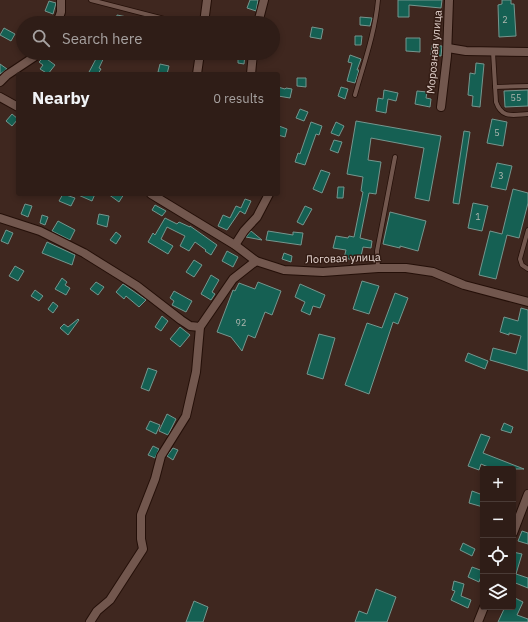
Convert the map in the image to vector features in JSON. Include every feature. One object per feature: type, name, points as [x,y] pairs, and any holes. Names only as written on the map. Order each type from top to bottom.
[{"type":"street","points":[[60,16],[61,0]]},
{"type":"street","points":[[205,16],[207,0]]},
{"type":"street","points":[[260,16],[264,0]]},
{"type":"street","name":"Морозная улица","points":[[441,107],[448,48],[449,0]]},
{"type":"street","points":[[448,48],[466,51],[528,52]]},
{"type":"street","points":[[0,82],[7,75],[30,60]]},
{"type":"street","points":[[197,72],[199,60]]},
{"type":"street","points":[[251,72],[252,60]]},
{"type":"street","points":[[0,97],[16,106]]},
{"type":"street","name":"Логовая улица","points":[[154,196],[235,245],[256,261],[284,270],[323,272],[378,268],[406,268],[433,272],[464,285],[528,302]]},
{"type":"street","points":[[235,245],[244,231],[258,216],[267,196]]},
{"type":"street","points":[[0,218],[40,231],[84,253],[137,286],[190,326],[200,327]]},
{"type":"street","points":[[90,622],[97,612],[110,600],[143,549],[141,539],[141,515],[155,479],[160,456],[186,416],[196,372],[200,327],[233,279],[256,261]]},
{"type":"street","points":[[516,525],[528,494]]},
{"type":"street","points":[[478,622],[483,610]]},
{"type":"lane","points":[[91,0],[153,16]]},
{"type":"lane","points":[[355,95],[376,21],[378,0]]},
{"type":"lane","points":[[493,52],[496,102],[498,109],[502,113],[511,115],[528,114]]},
{"type":"lane","points":[[495,87],[528,86]]},
{"type":"lane","points":[[378,268],[378,251],[396,157]]},
{"type":"lane","points":[[528,230],[520,259],[522,265],[528,269]]},
{"type":"building","points":[[250,0],[258,0],[256,11],[247,8]]},
{"type":"building","points":[[398,0],[442,0],[441,8],[409,5],[409,17],[398,17]]},
{"type":"building","points":[[502,0],[511,0],[511,4],[514,4],[516,36],[499,37],[498,5],[502,4]]},
{"type":"building","points":[[49,1],[56,3],[53,14],[45,11]]},
{"type":"building","points":[[360,17],[372,18],[370,26],[360,25]]},
{"type":"building","points":[[312,27],[323,29],[321,39],[310,37]]},
{"type":"building","points":[[4,28],[15,34],[11,41],[0,35]]},
{"type":"building","points":[[355,36],[362,36],[361,45],[355,45]]},
{"type":"building","points":[[406,38],[420,38],[420,52],[406,51]]},
{"type":"building","points":[[432,45],[442,46],[441,56],[431,55]]},
{"type":"building","points":[[350,55],[361,59],[357,70],[359,70],[355,83],[347,81],[352,63],[348,62]]},
{"type":"building","points":[[41,60],[48,60],[55,65],[50,72],[45,72],[40,69],[43,65],[39,62]]},
{"type":"building","points":[[95,60],[103,60],[99,68],[101,69],[99,72],[89,72]]},
{"type":"building","points":[[238,60],[244,60],[244,64],[238,63]]},
{"type":"building","points":[[476,63],[484,64],[480,107],[472,106],[473,96],[468,95],[470,73],[475,74]]},
{"type":"building","points":[[0,64],[7,69],[0,74]]},
{"type":"building","points":[[160,64],[169,66],[168,72],[158,72]]},
{"type":"building","points":[[297,78],[306,78],[306,87],[297,86]]},
{"type":"building","points":[[341,87],[348,89],[345,99],[338,96]]},
{"type":"building","points":[[280,88],[292,89],[290,98],[280,96]]},
{"type":"building","points":[[384,90],[398,93],[396,101],[388,99],[386,113],[376,111],[378,98],[383,99]]},
{"type":"building","points":[[528,90],[528,106],[505,107],[504,91]]},
{"type":"building","points":[[417,91],[427,92],[426,98],[431,99],[430,107],[415,104]]},
{"type":"building","points":[[300,109],[308,112],[304,121],[296,118]]},
{"type":"building","points":[[12,114],[16,117],[16,121],[12,126],[6,121]]},
{"type":"building","points":[[492,119],[507,122],[503,146],[487,143]]},
{"type":"building","points":[[356,121],[441,136],[429,201],[415,198],[424,148],[371,138],[368,160],[381,162],[376,194],[369,193],[360,238],[372,241],[371,248],[363,247],[360,261],[344,258],[346,250],[333,248],[336,236],[348,238],[349,236],[354,237],[363,192],[361,191],[363,177],[347,174]]},
{"type":"building","points":[[311,122],[322,126],[319,135],[316,134],[305,165],[295,162],[298,153],[300,154]]},
{"type":"building","points":[[336,122],[344,126],[339,136],[331,133]]},
{"type":"building","points":[[280,126],[287,129],[285,137],[280,136]]},
{"type":"building","points":[[464,131],[470,132],[459,204],[453,203]]},
{"type":"building","points":[[334,140],[342,142],[338,153],[330,150]]},
{"type":"building","points":[[497,163],[512,166],[506,190],[491,187]]},
{"type":"building","points":[[321,170],[330,173],[322,193],[313,189]]},
{"type":"building","points":[[338,187],[344,187],[343,198],[337,198]]},
{"type":"building","points":[[513,189],[528,193],[528,203],[519,238],[507,235],[496,279],[479,275],[490,231],[502,234]]},
{"type":"building","points":[[62,196],[75,198],[71,206],[59,201]]},
{"type":"building","points":[[81,196],[94,196],[92,201]]},
{"type":"building","points":[[111,196],[123,196],[119,202]]},
{"type":"building","points":[[245,199],[251,201],[245,214],[240,211],[227,230],[218,226],[223,215],[230,218],[236,206],[241,208]]},
{"type":"building","points":[[473,203],[488,206],[482,231],[468,228]]},
{"type":"building","points":[[25,204],[32,206],[28,217],[21,214]]},
{"type":"building","points":[[155,205],[166,211],[162,216],[152,210]]},
{"type":"building","points":[[305,206],[312,209],[303,225],[297,222]]},
{"type":"building","points":[[390,212],[426,221],[418,251],[400,246],[400,248],[383,244]]},
{"type":"building","points":[[99,214],[109,216],[107,227],[97,224]]},
{"type":"building","points":[[42,215],[48,217],[45,225],[40,223]]},
{"type":"building","points":[[165,218],[177,224],[179,222],[190,226],[217,245],[211,255],[195,242],[189,251],[180,246],[185,236],[167,227],[161,239],[173,246],[168,254],[148,242],[153,233],[155,235]]},
{"type":"building","points":[[58,221],[75,230],[70,240],[52,231]]},
{"type":"building","points":[[6,230],[13,233],[8,244],[1,241]]},
{"type":"building","points":[[251,231],[262,240],[246,237]]},
{"type":"building","points":[[268,231],[293,235],[293,232],[303,233],[301,245],[266,240]]},
{"type":"building","points":[[116,232],[121,236],[116,244],[110,240]]},
{"type":"building","points":[[47,242],[75,255],[72,265],[42,253]]},
{"type":"building","points":[[227,251],[238,257],[233,267],[222,261]]},
{"type":"building","points":[[284,253],[292,256],[291,262],[282,259]]},
{"type":"building","points":[[194,260],[202,265],[194,277],[186,272]]},
{"type":"building","points":[[15,266],[24,271],[18,281],[9,276]]},
{"type":"building","points":[[211,275],[219,280],[212,292],[215,294],[211,300],[201,294]]},
{"type":"building","points":[[62,278],[67,282],[65,285],[70,288],[66,295],[55,289]]},
{"type":"building","points":[[362,281],[379,286],[369,314],[353,309]]},
{"type":"building","points":[[96,282],[104,287],[98,295],[90,289]]},
{"type":"building","points":[[258,282],[281,291],[272,315],[265,312],[255,338],[248,335],[242,351],[231,337],[217,332],[233,290],[235,291],[239,283],[255,289]]},
{"type":"building","points":[[123,284],[146,300],[139,307],[126,296],[124,299],[116,292]]},
{"type":"building","points":[[300,284],[325,295],[320,308],[313,306],[310,315],[301,311],[305,302],[295,297]]},
{"type":"building","points":[[35,290],[43,296],[39,301],[31,296]]},
{"type":"building","points":[[174,291],[192,301],[186,312],[172,305],[174,301],[170,298]]},
{"type":"building","points":[[395,293],[408,298],[398,324],[393,322],[369,394],[345,385],[367,323],[382,328]]},
{"type":"building","points":[[53,302],[58,306],[53,313],[48,309]]},
{"type":"building","points":[[521,308],[528,310],[528,371],[490,360],[493,348],[516,354],[521,336],[509,333],[509,335],[500,332],[504,317],[518,321]]},
{"type":"building","points":[[162,316],[168,321],[161,331],[155,327]]},
{"type":"building","points":[[78,319],[79,320],[68,335],[60,328],[64,324],[68,327]]},
{"type":"building","points":[[180,327],[190,335],[180,347],[170,339]]},
{"type":"building","points":[[319,334],[335,338],[323,379],[307,374]]},
{"type":"building","points":[[468,353],[488,361],[485,369],[465,361]]},
{"type":"building","points":[[148,368],[157,371],[149,391],[141,388]]},
{"type":"building","points":[[167,414],[176,419],[168,435],[159,431]]},
{"type":"building","points":[[150,421],[160,425],[156,434],[146,429]]},
{"type":"building","points":[[504,423],[513,427],[511,433],[501,430]]},
{"type":"building","points":[[481,434],[490,437],[483,453],[524,469],[516,469],[516,466],[486,466],[481,464],[479,470],[468,466]]},
{"type":"building","points":[[153,446],[159,449],[155,458],[148,455]]},
{"type":"building","points":[[173,448],[178,450],[173,460],[167,456]]},
{"type":"building","points":[[472,491],[480,494],[480,506],[469,503]]},
{"type":"building","points":[[522,531],[528,533],[528,544],[518,541]]},
{"type":"building","points":[[463,543],[475,549],[472,556],[460,550]]},
{"type":"building","points":[[516,553],[522,554],[516,574]]},
{"type":"building","points":[[472,567],[480,570],[479,582],[468,577]]},
{"type":"building","points":[[516,574],[528,578],[528,588],[516,583]]},
{"type":"building","points":[[454,581],[464,584],[461,596],[471,600],[468,608],[451,600],[455,591],[452,590]]},
{"type":"building","points":[[376,589],[396,597],[387,622],[355,622],[359,611],[367,614]]},
{"type":"building","points":[[516,598],[523,602],[517,615],[528,619],[528,622],[498,622],[504,610],[516,610]]},
{"type":"building","points":[[194,601],[208,607],[203,622],[186,622]]}]
